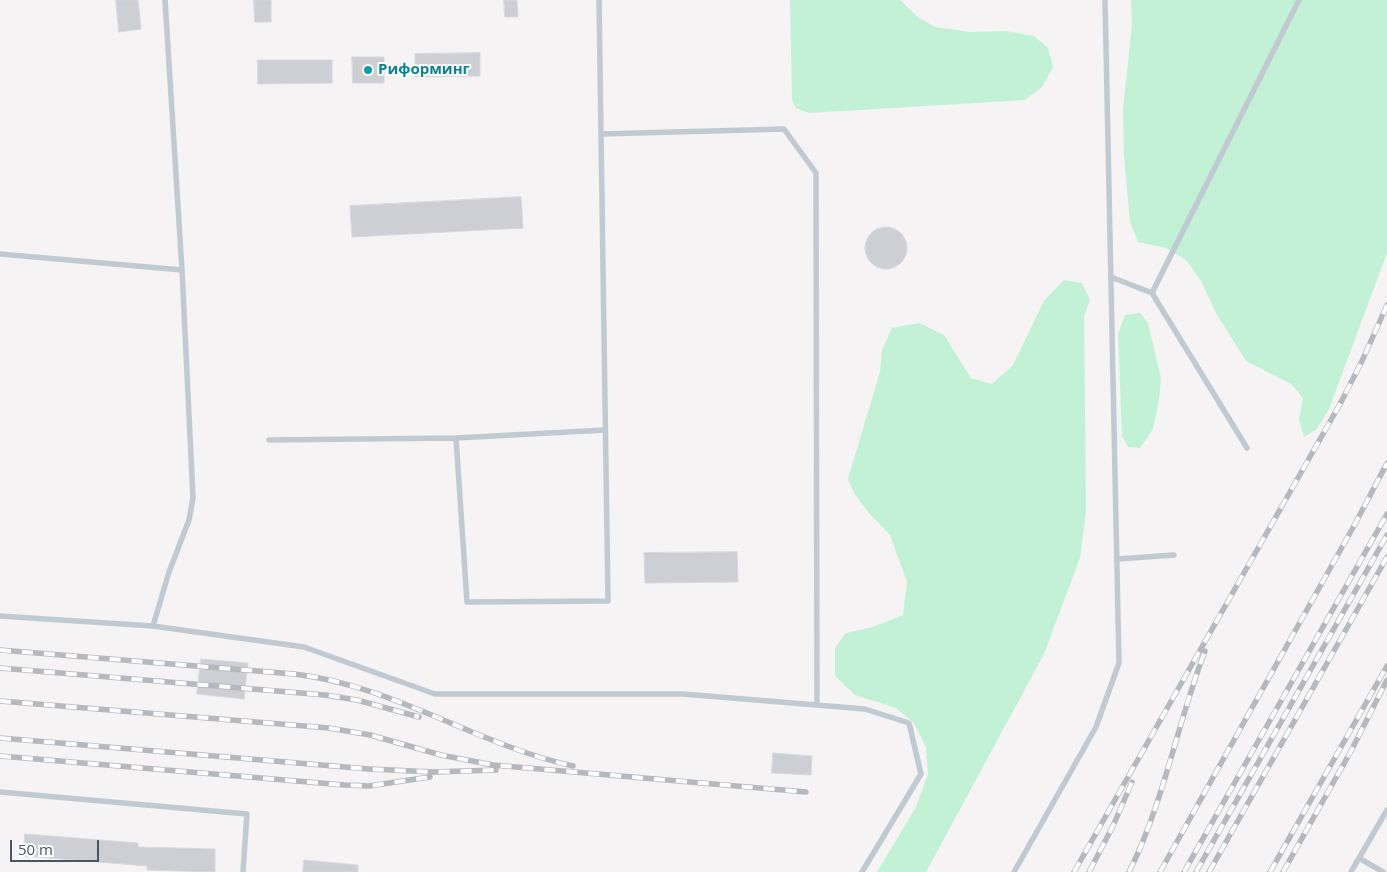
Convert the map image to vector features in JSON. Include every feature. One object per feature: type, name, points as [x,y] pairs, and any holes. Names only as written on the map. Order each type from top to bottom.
[{"type":"lane","points":[[153,626],[169,572],[189,520],[193,498],[182,270],[165,0]]},
{"type":"lane","points":[[456,438],[467,602],[608,600],[599,0]]},
{"type":"lane","points":[[1014,872],[1096,727],[1119,663],[1105,0]]},
{"type":"lane","points":[[1152,293],[1299,0]]},
{"type":"lane","points":[[601,134],[784,130],[816,173],[817,705]]},
{"type":"lane","points":[[0,254],[182,270]]},
{"type":"lane","points":[[1111,277],[1152,293],[1248,448]]},
{"type":"lane","points":[[269,440],[456,438],[605,430]]},
{"type":"lane","points":[[1117,559],[1174,555]]},
{"type":"lane","points":[[0,616],[153,626],[304,647],[435,694],[683,694],[865,709],[910,723],[921,774],[862,872]]},
{"type":"lane","points":[[0,792],[247,814],[243,872]]},
{"type":"lane","points":[[1351,872],[1387,810]]},
{"type":"lane","points":[[1359,858],[1383,872]]},
{"type":"green space","points":[[790,0],[900,0],[919,18],[935,27],[970,32],[1006,31],[1034,36],[1048,48],[1053,67],[1042,87],[1025,100],[809,113],[796,108],[792,100]]},
{"type":"green space","points":[[1131,0],[1387,0],[1387,253],[1329,409],[1317,429],[1304,437],[1299,419],[1303,398],[1291,384],[1246,361],[1216,313],[1201,281],[1186,260],[1166,248],[1138,242],[1130,222],[1124,156],[1123,109],[1132,25]]},
{"type":"green space","points":[[1064,280],[1082,283],[1090,300],[1084,316],[1086,510],[1080,558],[1044,654],[926,872],[877,872],[916,807],[928,774],[926,747],[914,723],[896,708],[855,695],[835,676],[835,648],[846,633],[873,627],[903,615],[907,582],[890,535],[869,513],[854,493],[848,479],[880,372],[882,350],[892,328],[919,323],[944,335],[971,378],[992,384],[1013,365],[1044,301]]},
{"type":"green space","points":[[1140,313],[1148,323],[1161,378],[1153,429],[1140,448],[1128,447],[1122,436],[1118,334],[1125,315]]},
{"type":"building","points":[[116,0],[138,0],[141,29],[119,32]]},
{"type":"building","points":[[254,0],[271,0],[271,22],[255,22]]},
{"type":"building","points":[[504,0],[517,0],[518,17],[505,17]]},
{"type":"building","points":[[480,53],[480,76],[415,77],[415,54]]},
{"type":"building","name":"Риформинг","points":[[352,57],[384,57],[384,83],[353,83]]},
{"type":"building","points":[[258,60],[332,60],[332,83],[258,84]]},
{"type":"building","points":[[521,197],[523,228],[352,237],[350,206]]},
{"type":"building","points":[[886,227],[901,233],[907,248],[901,263],[886,269],[871,263],[865,248],[871,233]]},
{"type":"building","points":[[737,552],[738,582],[645,583],[644,553]]},
{"type":"building","points":[[201,659],[248,663],[244,699],[197,694]]},
{"type":"building","points":[[773,753],[812,756],[811,775],[772,773]]},
{"type":"building","points":[[25,834],[138,843],[138,847],[215,849],[215,872],[147,870],[147,866],[24,856]]},
{"type":"building","points":[[304,860],[358,865],[358,872],[303,872]]},
{"type":"railway","points":[[1074,872],[1340,404],[1387,305]]},
{"type":"railway","points":[[1160,872],[1355,524],[1387,463]]},
{"type":"railway","points":[[1184,872],[1387,514]]},
{"type":"railway","points":[[1196,872],[1387,535]]},
{"type":"railway","points":[[1209,872],[1387,557]]},
{"type":"railway","points":[[0,650],[294,674],[330,680],[400,702],[503,744],[573,766]]},
{"type":"railway","points":[[1129,872],[1152,818],[1205,651]]},
{"type":"railway","points":[[1270,872],[1387,666]]},
{"type":"railway","points":[[0,668],[325,695],[357,700],[419,717]]},
{"type":"railway","points":[[1283,872],[1351,751],[1387,680]]},
{"type":"railway","points":[[0,701],[329,728],[370,735],[441,755],[493,765],[806,792]]},
{"type":"railway","points":[[0,738],[369,769],[434,772],[496,770]]},
{"type":"railway","points":[[0,756],[344,785],[369,786],[430,777]]},
{"type":"railway","points":[[1089,872],[1113,826],[1132,782]]},
{"type":"place","name":"Риформинг","points":[[368,70]]}]
